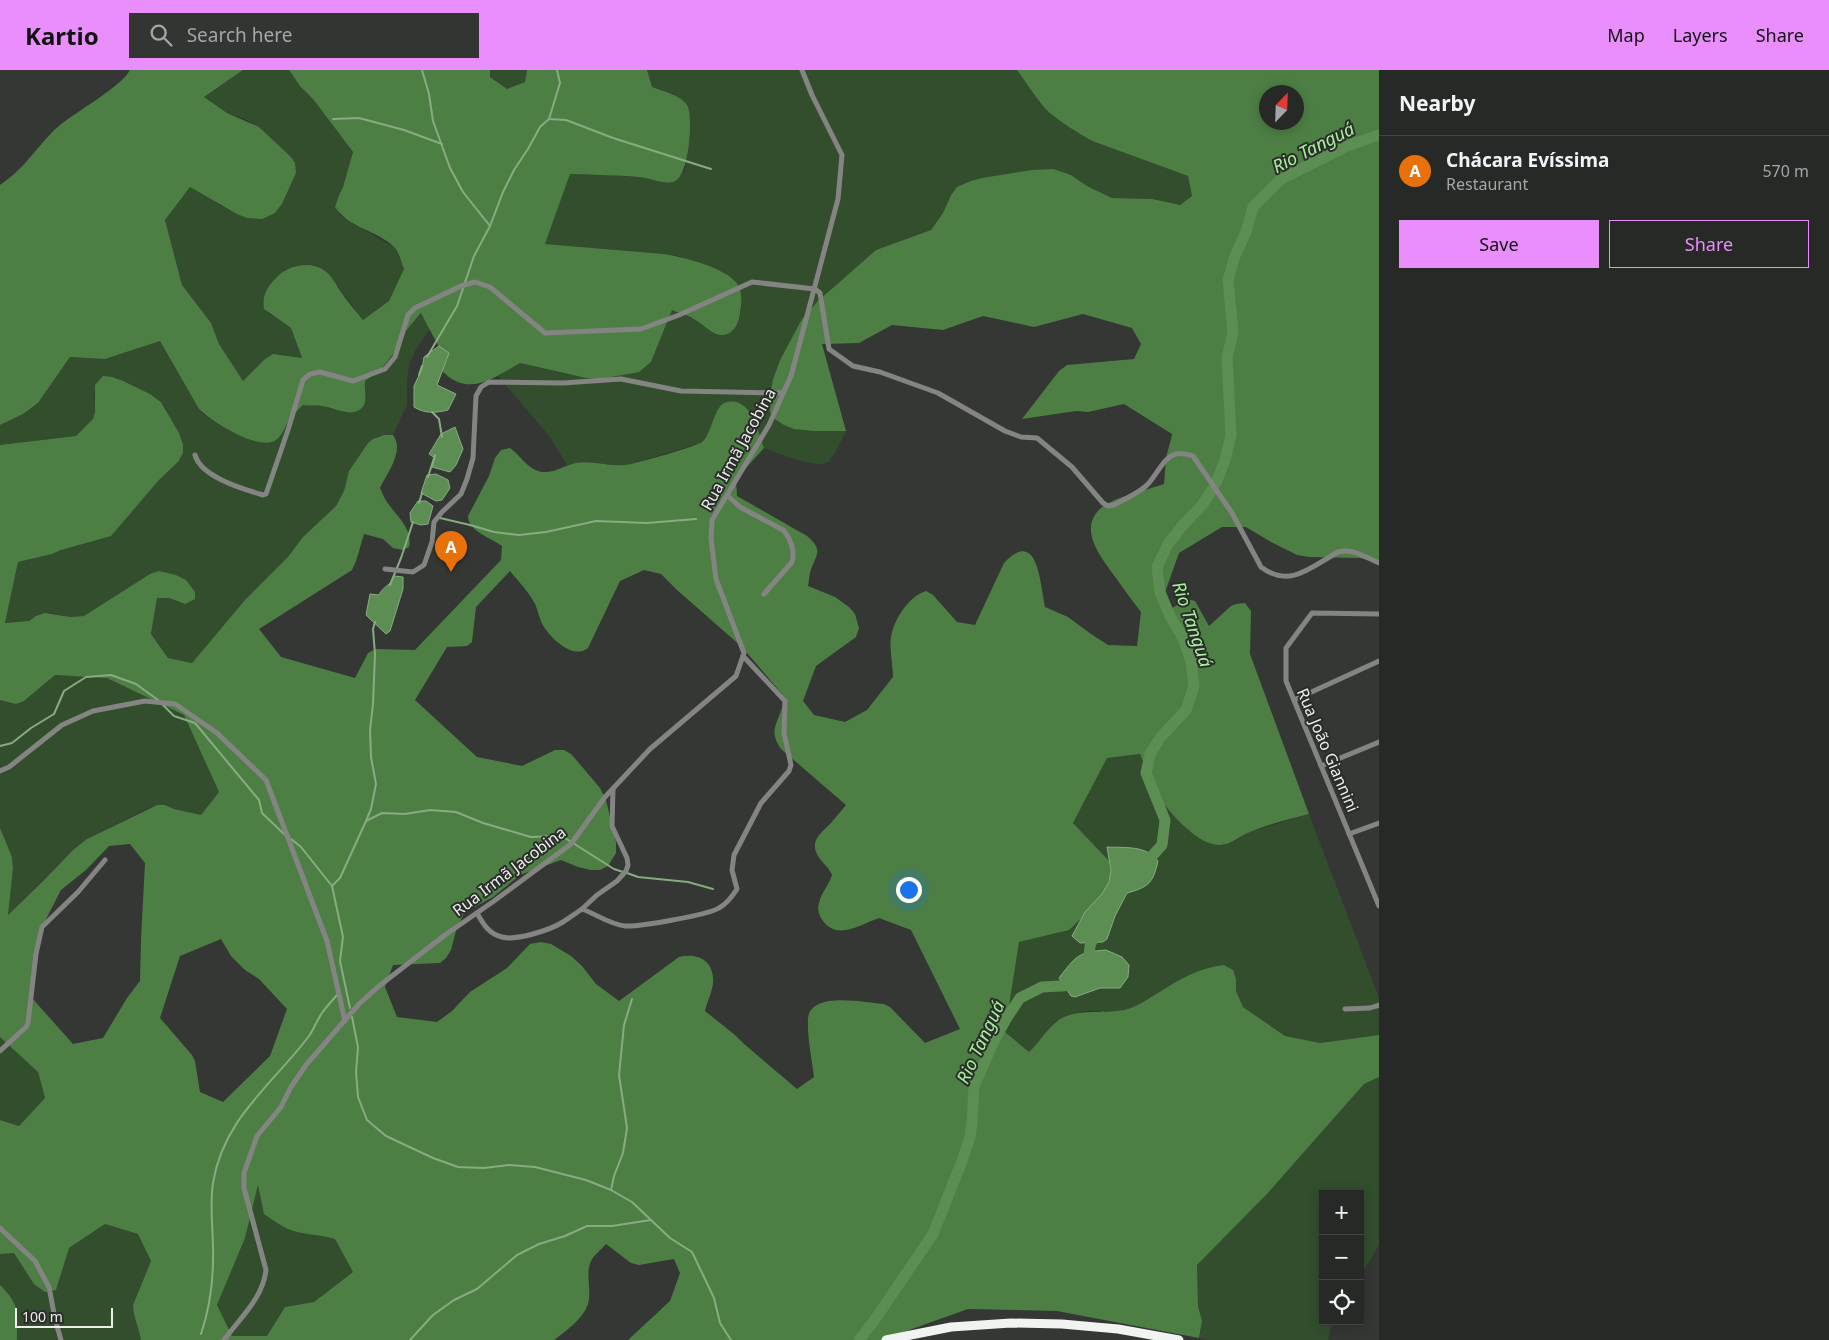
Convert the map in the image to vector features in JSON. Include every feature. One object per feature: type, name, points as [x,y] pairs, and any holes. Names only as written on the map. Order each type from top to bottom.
[{"type":"highway","points":[[886,1340],[952,1327],[1011,1323],[1062,1324],[1118,1329],[1179,1340]]},
{"type":"street","name":"Rua Irmã Jacobina","points":[[224,1340],[256,1298],[264,1284],[266,1270],[244,1188],[244,1173],[257,1136],[281,1108],[291,1087],[306,1065],[358,1004],[379,986],[445,935],[477,914],[571,844],[613,789],[650,749],[736,676],[744,653],[716,579],[711,539],[712,520],[769,425],[791,376],[838,199],[842,155],[812,95],[802,70]]},
{"type":"street","points":[[195,455],[197,462],[202,467],[234,486],[263,495],[266,494],[303,380],[310,374],[320,372],[353,382],[385,369],[395,357],[408,315],[415,308],[461,286],[475,282],[490,287],[545,333],[642,329],[752,282],[814,290],[820,293],[829,350],[853,366],[880,372],[938,393],[1005,431],[1021,437],[1037,438],[1072,467],[1103,503],[1108,506],[1114,505],[1147,485],[1161,464],[1173,454],[1184,453],[1193,456],[1232,513],[1261,567],[1268,572],[1281,577],[1293,577],[1338,552],[1346,550],[1355,551],[1379,564]]},
{"type":"street","points":[[385,568],[413,572],[424,565],[432,542],[434,522],[461,494],[467,480],[473,458],[476,396],[481,387],[489,382],[563,383],[621,379],[681,391],[783,393]]},
{"type":"street","points":[[727,495],[740,507],[784,530],[792,544],[792,562],[764,594]]},
{"type":"street","name":"Rua João Giannini","points":[[1379,614],[1312,613],[1286,648],[1286,681],[1379,906]]},
{"type":"street","points":[[582,909],[625,926],[659,923],[718,909],[732,897],[736,889],[732,870],[734,855],[761,803],[789,771],[791,765],[784,733],[785,701],[743,656]]},
{"type":"street","points":[[1294,700],[1379,662]]},
{"type":"street","points":[[0,771],[9,768],[62,725],[93,711],[145,701],[175,704],[217,733],[266,780],[327,941],[345,1020]]},
{"type":"street","points":[[1321,766],[1379,742]]},
{"type":"street","points":[[477,914],[485,927],[501,937],[510,938],[534,933],[561,923],[617,881],[626,871],[628,865],[627,858],[612,826],[613,789]]},
{"type":"street","points":[[1349,834],[1379,823]]},
{"type":"street","points":[[0,1051],[28,1023],[36,954],[42,927],[78,892],[105,860]]},
{"type":"street","points":[[1372,889],[1379,888]]},
{"type":"street","points":[[1345,1009],[1370,1008],[1379,1004]]},
{"type":"street","points":[[0,1228],[35,1261],[49,1287],[61,1340]]},
{"type":"shaded area","points":[[130,70],[243,70],[204,97],[227,113],[259,127],[295,163],[296,173],[282,204],[275,213],[262,219],[247,218],[237,214],[190,187],[165,220],[182,285],[211,323],[219,344],[243,381],[265,359],[273,354],[302,358],[291,328],[264,309],[266,292],[270,285],[286,270],[306,265],[325,271],[363,320],[389,301],[404,269],[399,254],[394,247],[387,241],[348,220],[335,207],[353,152],[289,70],[490,70],[490,77],[507,89],[525,82],[527,70],[647,70],[652,87],[677,97],[686,103],[688,107],[690,136],[683,171],[673,182],[660,182],[639,177],[570,174],[545,244],[664,254],[704,264],[725,273],[738,285],[741,293],[741,310],[738,322],[729,333],[720,335],[697,321],[672,310],[651,362],[639,372],[600,379],[586,378],[520,363],[491,379],[471,384],[452,379],[442,371],[442,353],[421,313],[405,332],[393,354],[382,368],[365,381],[365,402],[360,409],[355,412],[345,412],[323,406],[303,405],[289,420],[278,438],[269,443],[248,439],[236,434],[205,415],[199,409],[160,341],[105,359],[70,357],[38,403],[23,414],[0,425],[0,185],[18,171],[60,125],[118,84]]},
{"type":"shaded area","points":[[243,70],[289,70],[300,86],[313,99],[353,152],[335,207],[341,216],[395,248],[404,269],[389,301],[363,320],[335,282],[322,269],[311,265],[296,266],[267,312],[291,328],[302,359],[279,354],[265,359],[243,382],[219,344],[211,323],[182,285],[165,220],[190,187],[221,206],[275,213],[282,204],[296,173],[291,157],[247,120],[227,113],[204,97]]},
{"type":"shaded area","points":[[490,70],[527,70],[525,82],[507,89],[490,77]]},
{"type":"shaded area","points":[[647,70],[1017,70],[1044,107],[1095,142],[1188,176],[1192,196],[1180,205],[1137,198],[1112,198],[1087,186],[1071,175],[1032,170],[957,187],[951,194],[943,213],[931,230],[876,250],[807,312],[780,360],[773,379],[814,431],[846,431],[828,462],[815,464],[764,448],[755,420],[715,415],[712,428],[701,443],[627,465],[591,462],[567,465],[550,437],[497,375],[520,363],[561,373],[600,379],[651,362],[672,310],[696,320],[709,330],[725,335],[732,331],[738,323],[742,306],[742,295],[724,273],[678,256],[545,244],[570,174],[641,177],[672,182],[685,171],[690,121],[683,100],[652,87]]},
{"type":"shaded area","points":[[1017,70],[1379,70],[1379,563],[1360,558],[1297,555],[1246,527],[1222,527],[1179,553],[1163,598],[1172,608],[1187,599],[1195,601],[1209,626],[1231,606],[1236,604],[1245,603],[1251,611],[1250,654],[1309,814],[1257,829],[1228,844],[1210,843],[1191,832],[1173,815],[1152,785],[1140,754],[1107,758],[1073,823],[1109,861],[1111,877],[1096,904],[1069,930],[1019,942],[1005,1032],[1029,1052],[1049,1028],[1064,1017],[1086,1012],[1128,1009],[1190,975],[1206,968],[1224,965],[1233,970],[1236,979],[1236,991],[1243,1007],[1285,1036],[1320,1043],[1379,1035],[1379,1077],[1364,1084],[1266,1195],[1197,1265],[1198,1306],[1202,1321],[1199,1338],[1057,1311],[968,1309],[881,1340],[628,1340],[670,1301],[680,1273],[674,1259],[639,1265],[631,1263],[606,1244],[592,1259],[589,1266],[589,1299],[586,1309],[574,1324],[554,1340],[141,1340],[133,1305],[151,1261],[138,1234],[105,1224],[69,1248],[56,1290],[45,1292],[34,1284],[14,1253],[0,1254],[0,1120],[19,1126],[45,1098],[38,1072],[0,1037],[0,828],[12,857],[13,868],[8,915],[73,850],[87,839],[157,805],[165,805],[201,815],[219,792],[184,715],[107,678],[55,675],[24,701],[16,704],[0,700],[0,445],[76,436],[93,419],[95,412],[95,385],[103,376],[123,381],[150,394],[161,402],[179,433],[183,445],[183,453],[178,462],[158,481],[111,536],[18,562],[5,623],[29,621],[45,613],[71,617],[84,616],[150,574],[159,571],[176,575],[186,580],[195,592],[195,599],[185,604],[169,598],[157,598],[151,634],[168,658],[192,663],[245,600],[288,557],[303,537],[336,506],[344,491],[349,471],[368,443],[373,439],[384,435],[393,435],[396,441],[397,448],[394,462],[380,488],[409,534],[409,547],[403,550],[393,548],[383,539],[364,534],[352,570],[259,629],[281,657],[355,678],[368,653],[376,649],[415,650],[501,560],[502,546],[476,530],[469,521],[468,516],[489,476],[495,458],[501,450],[510,448],[533,469],[543,472],[582,462],[626,465],[678,451],[702,442],[709,432],[719,408],[727,402],[735,402],[748,410],[756,425],[764,448],[736,479],[737,496],[813,541],[817,553],[808,586],[835,597],[849,607],[855,614],[859,628],[856,637],[816,666],[803,701],[814,715],[845,722],[867,710],[893,677],[891,637],[895,623],[903,609],[914,598],[926,591],[933,595],[957,622],[975,625],[1004,563],[1015,554],[1024,551],[1031,555],[1035,562],[1039,573],[1045,607],[1068,617],[1108,645],[1137,646],[1141,612],[1099,553],[1091,534],[1091,525],[1095,516],[1108,503],[1164,484],[1166,459],[1172,434],[1124,404],[1088,412],[1076,411],[1022,419],[1059,371],[1067,365],[1134,359],[1141,344],[1132,328],[1083,314],[1034,327],[983,316],[943,330],[892,325],[859,343],[822,344],[846,431],[794,429],[775,419],[770,412],[769,402],[773,379],[780,360],[802,319],[818,301],[876,250],[931,230],[957,187],[982,178],[1032,170],[1053,169],[1071,175],[1087,186],[1112,198],[1152,199],[1180,205],[1192,196],[1188,176],[1095,142],[1060,121],[1043,106]],"holes":[[[644,570],[661,574],[742,647],[783,695],[782,707],[775,726],[776,739],[781,749],[846,805],[820,834],[815,846],[818,856],[832,875],[820,899],[818,908],[820,917],[829,927],[836,930],[850,929],[879,918],[911,930],[960,1029],[925,1043],[890,1007],[884,1004],[840,1000],[818,1004],[811,1010],[808,1019],[814,1077],[797,1089],[705,1011],[713,984],[713,976],[708,964],[704,960],[693,956],[679,957],[619,1001],[596,984],[582,966],[571,956],[551,944],[541,942],[530,944],[507,968],[470,992],[452,1011],[437,1022],[397,1017],[385,987],[393,965],[440,963],[451,950],[456,931],[464,913],[493,897],[520,875],[561,860],[578,867],[600,870],[608,866],[616,853],[616,842],[606,800],[600,788],[571,754],[564,750],[555,750],[522,766],[477,757],[415,700],[447,647],[467,646],[472,642],[476,607],[510,571],[532,598],[542,624],[548,632],[557,642],[570,650],[582,651],[588,648],[620,581]],[[130,844],[145,863],[140,981],[127,998],[103,1038],[73,1044],[31,997],[42,927],[61,890],[86,870],[109,846]],[[221,939],[231,956],[245,970],[259,979],[287,1009],[270,1056],[223,1102],[200,1092],[195,1061],[192,1055],[160,1018],[180,956]],[[258,1185],[264,1214],[288,1229],[335,1239],[353,1272],[314,1302],[285,1307],[267,1336],[232,1336],[217,1305],[245,1238]]]},
{"type":"shaded area","points":[[422,313],[430,329],[415,351],[409,365],[407,405],[393,435],[384,435],[368,443],[349,471],[344,491],[336,506],[303,537],[289,557],[245,600],[192,663],[168,658],[151,634],[157,598],[169,598],[176,602],[195,599],[131,588],[84,616],[72,617],[50,613],[36,616],[29,621],[5,623],[18,562],[61,550],[158,481],[178,462],[167,410],[161,402],[150,394],[94,393],[95,412],[93,419],[76,436],[0,445],[0,425],[23,414],[38,403],[70,357],[105,359],[160,341],[204,415],[245,437],[289,420],[303,405],[323,406],[346,413],[365,398],[364,381],[382,368],[393,354],[405,332]]},
{"type":"shaded area","points":[[439,346],[449,353],[437,385],[456,394],[448,410],[426,412],[414,407],[414,386],[422,369],[424,357]]},
{"type":"shaded area","points":[[455,427],[463,449],[456,465],[450,472],[432,467],[435,458],[429,454],[441,434]]},
{"type":"shaded area","points":[[436,474],[448,480],[450,488],[442,500],[436,501],[421,493],[427,475]]},
{"type":"shaded area","points":[[418,501],[426,501],[433,506],[428,524],[421,525],[411,522],[410,513]]},
{"type":"shaded area","points":[[394,576],[403,577],[403,589],[390,631],[386,634],[366,615],[370,594],[379,595]]},
{"type":"shaded area","points":[[55,675],[107,678],[184,715],[219,792],[201,815],[165,805],[150,807],[87,839],[73,850],[7,916],[13,868],[12,857],[0,828],[0,700],[16,703],[24,701]]},
{"type":"shaded area","points":[[1140,754],[1150,781],[1161,799],[1189,831],[1231,843],[1249,832],[1309,814],[1379,998],[1379,1035],[1320,1043],[1285,1036],[1243,1007],[1236,991],[1236,979],[1224,965],[1198,971],[1128,1009],[1112,1012],[1086,1011],[1060,1019],[1029,1052],[1005,1032],[1019,942],[1059,933],[1102,854],[1073,823],[1107,758]]},
{"type":"shaded area","points":[[1107,847],[1135,848],[1148,852],[1158,861],[1149,883],[1140,889],[1127,893],[1115,916],[1107,939],[1103,942],[1080,943],[1072,936],[1085,912],[1102,894],[1109,882],[1111,871]]},
{"type":"shaded area","points":[[1106,950],[1122,957],[1129,965],[1128,977],[1120,988],[1100,988],[1075,997],[1071,996],[1059,978],[1078,956],[1089,952]]},
{"type":"shaded area","points":[[0,1037],[38,1072],[45,1098],[19,1126],[0,1120]]},
{"type":"shaded area","points":[[1379,1077],[1379,1245],[1364,1270],[1364,1190],[1319,1190],[1319,1325],[1332,1325],[1328,1337],[1329,1340],[1206,1340],[1199,1338],[1202,1321],[1198,1306],[1197,1265],[1266,1195],[1364,1084]]},
{"type":"shaded area","points":[[258,1184],[299,1232],[322,1234],[335,1239],[353,1272],[314,1302],[285,1307],[267,1336],[232,1336],[217,1305],[245,1238]]},
{"type":"shaded area","points":[[105,1224],[138,1234],[151,1261],[133,1305],[141,1340],[17,1340],[16,1310],[11,1298],[0,1285],[0,1254],[14,1253],[35,1284],[58,1286],[59,1276],[69,1248]]},
{"type":"shaded area","points":[[0,1285],[15,1304],[17,1340],[0,1340]]},
{"type":"waterway","points":[[422,70],[429,94],[433,121],[450,168],[463,192],[490,226]]},
{"type":"waterway","points":[[427,357],[457,306],[474,256],[490,226],[514,170],[540,127],[549,119],[560,83],[557,70]]},
{"type":"waterway","points":[[333,119],[359,118],[404,130],[442,144]]},
{"type":"waterway","points":[[549,119],[566,120],[613,138],[711,169]]},
{"type":"waterway","name":"Rio Tanguá","points":[[1216,483],[1225,460],[1231,435],[1227,358],[1233,332],[1228,280],[1253,207],[1281,179],[1347,146],[1379,135]]},
{"type":"waterway","points":[[419,375],[422,366]]},
{"type":"waterway","points":[[432,412],[439,419],[442,437]]},
{"type":"waterway","points":[[428,477],[435,455]]},
{"type":"waterway","name":"Rio Tanguá","points":[[1144,865],[1162,845],[1165,820],[1146,773],[1150,754],[1160,738],[1186,710],[1194,686],[1191,662],[1183,638],[1170,616],[1160,592],[1157,567],[1168,544],[1203,504],[1212,490]]},
{"type":"waterway","points":[[419,503],[422,493]]},
{"type":"waterway","points":[[440,518],[494,532],[519,535],[546,532],[596,521],[647,523],[696,519]]},
{"type":"waterway","points":[[390,585],[413,522]]},
{"type":"waterway","points":[[332,886],[340,878],[366,821],[371,809],[376,784],[371,757],[370,730],[373,704],[375,654],[373,629],[375,622]]},
{"type":"waterway","points":[[0,746],[12,743],[31,728],[54,714],[64,691],[86,677],[111,675],[136,684],[158,700]]},
{"type":"waterway","points":[[163,705],[174,716],[195,723],[259,800],[262,813],[285,835]]},
{"type":"waterway","points":[[366,821],[382,813],[405,814],[430,810],[456,812],[483,823],[531,837],[556,836],[565,838],[614,869],[623,872]]},
{"type":"waterway","points":[[291,839],[301,847],[332,886],[343,937],[340,961],[350,1008]]},
{"type":"waterway","points":[[627,873],[638,877],[688,882],[713,889]]},
{"type":"waterway","name":"Rio Tanguá","points":[[1088,966],[1090,946],[1097,928]]},
{"type":"waterway","name":"Rio Tanguá","points":[[859,1340],[933,1234],[970,1137],[974,1086],[1006,1019],[1020,998],[1042,987],[1078,985]]},
{"type":"waterway","points":[[201,1334],[208,1307],[213,1269],[212,1193],[218,1160],[238,1121],[295,1054],[309,1036],[322,1013],[337,995]]},
{"type":"waterway","points":[[611,1190],[623,1153],[627,1128],[619,1075],[624,1025],[632,999]]},
{"type":"waterway","points":[[352,1017],[358,1047],[356,1072],[358,1097],[367,1120],[386,1136],[433,1158],[458,1167],[484,1168],[509,1165],[535,1167],[586,1180],[611,1190],[632,1202],[670,1238],[692,1252],[714,1298],[720,1323],[731,1340]]},
{"type":"waterway","points":[[410,1340],[433,1315],[454,1300],[477,1289],[517,1255],[539,1244],[565,1236],[587,1226],[612,1226],[651,1220]]},
{"type":"place","name":"Chácara Evíssima","points":[[451,572]]}]
